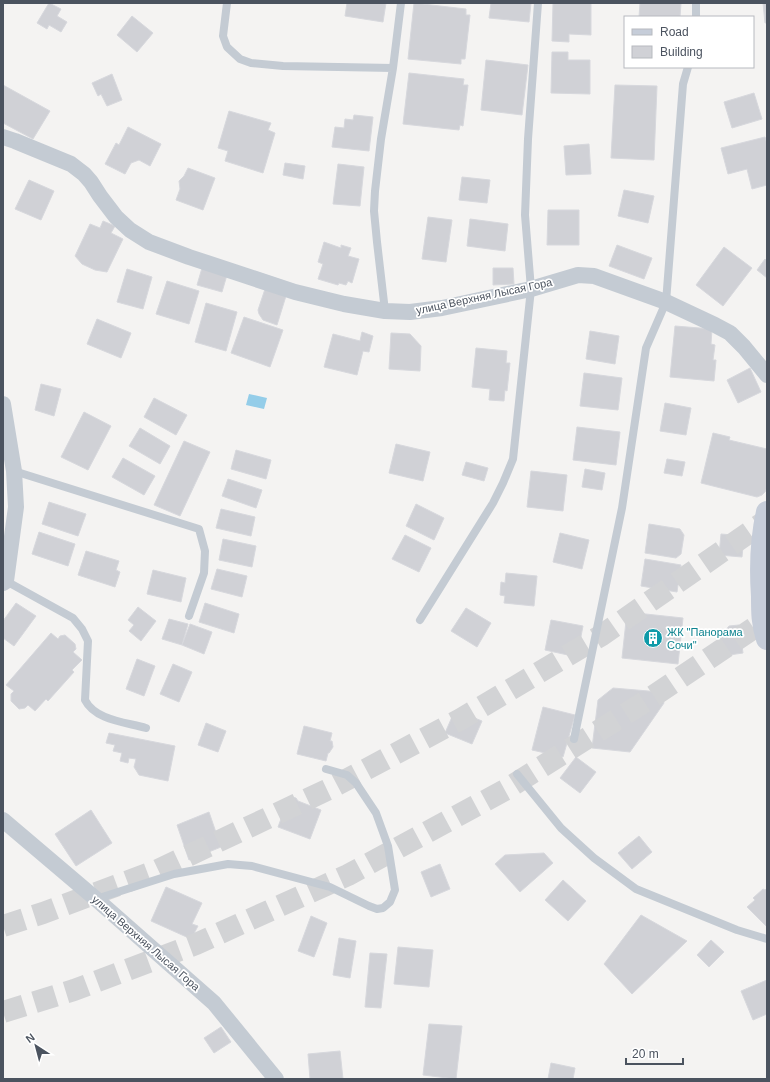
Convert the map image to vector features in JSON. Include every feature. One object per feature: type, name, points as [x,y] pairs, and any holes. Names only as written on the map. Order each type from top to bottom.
[{"type":"street","name":"улица Верхняя Лысая Гора","points":[[3,137],[71,164],[84,174],[91,182],[116,217],[130,230],[149,242],[189,258],[295,292],[344,304],[385,311],[410,312],[442,308],[531,289],[578,275],[594,276],[666,302],[730,333],[744,347],[767,375]]},
{"type":"street","points":[[3,404],[6,439],[14,471],[16,508],[5,582]]},
{"type":"street","points":[[767,512],[760,568],[762,625],[767,639]]},
{"type":"street","name":"улица Верхняя Лысая Гора","points":[[3,820],[96,899],[214,1003],[276,1079]]},
{"type":"lane","points":[[227,3],[224,36],[227,47],[240,59],[251,64],[392,68]]},
{"type":"lane","points":[[385,311],[377,242],[375,197],[381,139],[401,3]]},
{"type":"lane","points":[[420,620],[493,503],[513,459],[531,289],[525,215],[528,139],[538,3]]},
{"type":"lane","points":[[696,3],[696,16]]},
{"type":"lane","points":[[574,739],[622,508],[646,348],[666,302],[683,84],[688,68]]},
{"type":"lane","points":[[14,471],[199,529],[205,551],[204,573],[189,616]]},
{"type":"lane","points":[[5,582],[73,618],[82,629],[88,641],[85,700],[88,706],[94,712],[102,716],[146,728]]},
{"type":"lane","points":[[96,899],[174,874],[228,864],[252,866],[316,883],[330,887],[377,909],[383,908],[390,902],[395,890],[388,846],[376,813],[356,783],[347,775],[326,768]]},
{"type":"lane","points":[[518,774],[561,828],[594,858],[636,890],[737,930],[767,938]]},
{"type":"water","points":[[249,394],[267,398],[264,409],[246,405]]},
{"type":"building","points":[[49,3],[61,9],[57,16],[67,22],[61,32],[49,25],[47,29],[37,23]]},
{"type":"building","points":[[347,3],[386,3],[383,22],[345,16]]},
{"type":"building","points":[[414,3],[466,9],[466,15],[470,15],[465,59],[461,59],[461,64],[408,59]]},
{"type":"building","points":[[491,3],[531,3],[529,22],[489,18]]},
{"type":"building","points":[[553,3],[591,3],[591,35],[569,34],[569,42],[552,41]]},
{"type":"building","points":[[640,3],[681,3],[680,16],[639,16]]},
{"type":"building","points":[[763,3],[767,3],[767,23],[765,23]]},
{"type":"building","points":[[132,16],[153,33],[137,52],[117,35]]},
{"type":"building","points":[[552,52],[568,52],[568,60],[590,60],[590,94],[551,93]]},
{"type":"building","points":[[486,60],[528,65],[522,115],[481,110]]},
{"type":"building","points":[[409,73],[464,79],[463,85],[468,85],[463,126],[460,125],[459,130],[403,124]]},
{"type":"building","points":[[112,74],[122,100],[107,106],[101,94],[98,96],[92,83]]},
{"type":"building","points":[[3,85],[50,111],[33,139],[3,123]]},
{"type":"building","points":[[615,85],[657,86],[654,160],[611,158]]},
{"type":"building","points":[[754,93],[762,119],[732,128],[724,102]]},
{"type":"building","points":[[229,111],[271,123],[268,130],[275,133],[263,173],[225,161],[228,151],[218,148]]},
{"type":"building","points":[[354,115],[373,117],[369,151],[332,147],[335,127],[344,128],[345,119],[353,120]]},
{"type":"building","points":[[128,127],[161,144],[150,166],[139,160],[131,163],[125,174],[105,164],[116,143],[119,145]]},
{"type":"building","points":[[765,137],[767,144],[767,185],[752,189],[747,169],[728,174],[721,148]]},
{"type":"building","points":[[589,144],[591,174],[566,175],[564,146]]},
{"type":"building","points":[[285,163],[305,166],[303,179],[283,175]]},
{"type":"building","points":[[338,164],[364,167],[360,206],[333,204]]},
{"type":"building","points":[[188,168],[215,178],[203,210],[176,200],[180,189],[179,181],[184,176]]},
{"type":"building","points":[[462,177],[490,180],[487,203],[459,200]]},
{"type":"building","points":[[29,180],[54,191],[41,220],[15,209]]},
{"type":"building","points":[[624,190],[654,196],[648,223],[618,216]]},
{"type":"building","points":[[548,210],[579,210],[579,245],[547,245]]},
{"type":"building","points":[[428,217],[452,220],[446,262],[422,259]]},
{"type":"building","points":[[470,219],[508,224],[505,251],[467,246]]},
{"type":"building","points":[[103,221],[115,226],[111,233],[123,239],[107,272],[95,270],[82,264],[75,256],[90,224],[100,228]]},
{"type":"building","points":[[324,242],[341,248],[341,245],[351,248],[348,256],[359,259],[352,283],[348,281],[346,285],[339,283],[338,285],[318,279],[323,264],[318,262]]},
{"type":"building","points":[[617,245],[652,258],[644,279],[609,266]]},
{"type":"building","points":[[724,247],[752,268],[723,306],[696,285]]},
{"type":"building","points":[[765,259],[767,261],[767,278],[757,270]]},
{"type":"building","points":[[202,268],[227,275],[222,292],[197,285]]},
{"type":"building","points":[[493,268],[513,268],[514,284],[493,285]]},
{"type":"building","points":[[127,269],[152,277],[143,309],[117,302]]},
{"type":"building","points":[[167,281],[199,291],[189,324],[156,314]]},
{"type":"building","points":[[265,289],[286,296],[277,325],[263,320],[259,314],[258,310]]},
{"type":"building","points":[[206,303],[237,312],[226,351],[195,342]]},
{"type":"building","points":[[244,317],[283,330],[270,367],[231,353]]},
{"type":"building","points":[[97,319],[131,333],[121,358],[87,344]]},
{"type":"building","points":[[675,326],[712,329],[711,344],[715,345],[713,360],[716,360],[714,381],[670,377]]},
{"type":"building","points":[[590,331],[619,336],[615,364],[586,359]]},
{"type":"building","points":[[362,332],[373,336],[369,352],[363,351],[357,375],[324,367],[333,334],[360,341]]},
{"type":"building","points":[[391,333],[410,334],[421,346],[420,371],[389,369]]},
{"type":"building","points":[[476,348],[507,351],[506,363],[510,363],[507,391],[505,390],[504,401],[489,400],[490,389],[472,387]]},
{"type":"building","points":[[750,368],[761,392],[738,403],[727,380]]},
{"type":"building","points":[[584,373],[622,378],[618,410],[580,406]]},
{"type":"building","points":[[41,384],[61,389],[54,416],[35,410]]},
{"type":"building","points":[[154,398],[187,415],[176,435],[144,417]]},
{"type":"building","points":[[665,403],[691,408],[686,435],[660,431]]},
{"type":"building","points":[[84,412],[111,426],[88,470],[61,457]]},
{"type":"building","points":[[577,427],[620,432],[616,465],[573,460]]},
{"type":"building","points":[[140,428],[170,446],[160,464],[129,446]]},
{"type":"building","points":[[713,433],[730,437],[729,440],[767,449],[767,487],[762,495],[757,497],[701,483]]},
{"type":"building","points":[[184,441],[210,452],[180,516],[154,505]]},
{"type":"building","points":[[396,444],[430,452],[423,481],[389,473]]},
{"type":"building","points":[[236,450],[271,460],[266,479],[231,469]]},
{"type":"building","points":[[123,458],[155,476],[144,495],[112,477]]},
{"type":"building","points":[[667,459],[685,462],[682,476],[664,473]]},
{"type":"building","points":[[466,462],[488,468],[484,481],[462,475]]},
{"type":"building","points":[[585,469],[605,473],[602,490],[582,487]]},
{"type":"building","points":[[531,471],[567,475],[563,511],[527,507]]},
{"type":"building","points":[[228,479],[262,490],[256,508],[222,496]]},
{"type":"building","points":[[49,502],[86,514],[78,536],[42,524]]},
{"type":"building","points":[[416,504],[444,518],[434,540],[406,526]]},
{"type":"building","points":[[221,509],[255,517],[251,536],[216,528]]},
{"type":"building","points":[[649,524],[680,529],[684,535],[681,554],[676,558],[645,553]]},
{"type":"building","points":[[39,532],[75,544],[68,566],[32,554]]},
{"type":"building","points":[[560,533],[589,540],[582,569],[553,562]]},
{"type":"building","points":[[721,534],[744,536],[742,557],[719,555]]},
{"type":"building","points":[[405,535],[431,548],[419,572],[392,559]]},
{"type":"building","points":[[223,539],[256,546],[252,567],[219,560]]},
{"type":"building","points":[[86,551],[119,561],[116,570],[120,572],[115,587],[78,575]]},
{"type":"building","points":[[645,559],[681,565],[681,583],[678,585],[677,592],[641,586]]},
{"type":"building","points":[[217,569],[247,576],[242,597],[211,589]]},
{"type":"building","points":[[153,570],[186,578],[181,602],[147,594]]},
{"type":"building","points":[[506,573],[537,576],[534,606],[504,603],[505,596],[500,595],[501,582],[505,583]]},
{"type":"building","points":[[16,603],[36,616],[14,646],[3,638],[3,621]]},
{"type":"building","points":[[205,603],[239,614],[234,633],[199,622]]},
{"type":"building","points":[[138,607],[156,621],[141,641],[129,631],[134,625],[128,620]]},
{"type":"building","points":[[466,608],[491,623],[477,647],[451,631]]},
{"type":"building","name":"ЖК \"Панорама Сочи\"","points":[[627,612],[683,618],[678,664],[622,658]]},
{"type":"building","points":[[169,619],[188,624],[182,645],[162,639]]},
{"type":"building","points":[[551,620],[583,626],[577,657],[545,650]]},
{"type":"building","points":[[190,624],[212,632],[204,654],[182,645]]},
{"type":"building","points":[[739,625],[743,653],[722,656],[719,638],[729,626]]},
{"type":"building","points":[[51,633],[58,639],[60,636],[65,635],[75,644],[76,649],[73,652],[82,660],[72,670],[74,672],[48,701],[46,699],[35,711],[28,705],[25,708],[19,709],[11,701],[11,694],[14,691],[6,685]]},
{"type":"building","points":[[137,659],[155,666],[144,696],[126,689]]},
{"type":"building","points":[[173,664],[192,672],[179,702],[160,694]]},
{"type":"building","points":[[613,688],[660,692],[664,703],[630,752],[592,748],[598,700]]},
{"type":"building","points":[[543,707],[575,715],[563,757],[532,750]]},
{"type":"building","points":[[455,710],[482,721],[472,744],[445,733]]},
{"type":"building","points":[[206,723],[226,731],[218,752],[198,745]]},
{"type":"building","points":[[304,726],[332,733],[330,741],[332,741],[333,747],[328,753],[326,761],[297,754]]},
{"type":"building","points":[[109,733],[175,746],[168,781],[139,775],[134,767],[136,759],[129,758],[128,763],[120,761],[122,753],[113,751],[115,745],[106,743]]},
{"type":"building","points":[[576,757],[596,772],[580,793],[560,778]]},
{"type":"building","points":[[291,797],[321,810],[310,839],[278,827],[285,808],[284,804],[286,800]]},
{"type":"building","points":[[91,810],[112,843],[76,866],[55,834]]},
{"type":"building","points":[[209,812],[221,847],[189,860],[177,825]]},
{"type":"building","points":[[639,836],[652,852],[632,869],[618,853]]},
{"type":"building","points":[[544,853],[553,863],[520,892],[495,864],[505,855]]},
{"type":"building","points":[[440,864],[450,889],[431,897],[421,872]]},
{"type":"building","points":[[563,880],[586,901],[568,921],[545,900]]},
{"type":"building","points":[[166,887],[202,903],[192,924],[198,926],[191,939],[151,921]]},
{"type":"building","points":[[767,888],[767,927],[747,907],[755,900],[753,898],[763,889],[765,890]]},
{"type":"building","points":[[641,915],[687,941],[632,994],[604,964]]},
{"type":"building","points":[[311,916],[327,923],[314,957],[298,951]]},
{"type":"building","points":[[339,938],[356,941],[350,978],[333,975]]},
{"type":"building","points":[[711,940],[724,952],[709,967],[697,955]]},
{"type":"building","points":[[398,947],[433,950],[429,987],[394,984]]},
{"type":"building","points":[[370,953],[387,954],[381,1008],[365,1007]]},
{"type":"building","points":[[767,980],[767,1014],[753,1020],[741,991]]},
{"type":"building","points":[[429,1024],[462,1026],[456,1079],[423,1075]]},
{"type":"building","points":[[221,1027],[231,1042],[214,1053],[204,1038]]},
{"type":"building","points":[[340,1051],[343,1079],[310,1079],[308,1054]]},
{"type":"building","points":[[551,1063],[575,1068],[573,1079],[548,1079]]},
{"type":"tunnel","points":[[3,926],[43,913],[158,870],[329,789],[461,719],[602,635],[767,520]]},
{"type":"tunnel","points":[[3,1012],[74,990],[196,944],[348,875],[505,790],[646,701],[767,619]]},
{"type":"place","name":"ЖК \"Панорама Сочи\"","points":[[653,638]]}]
